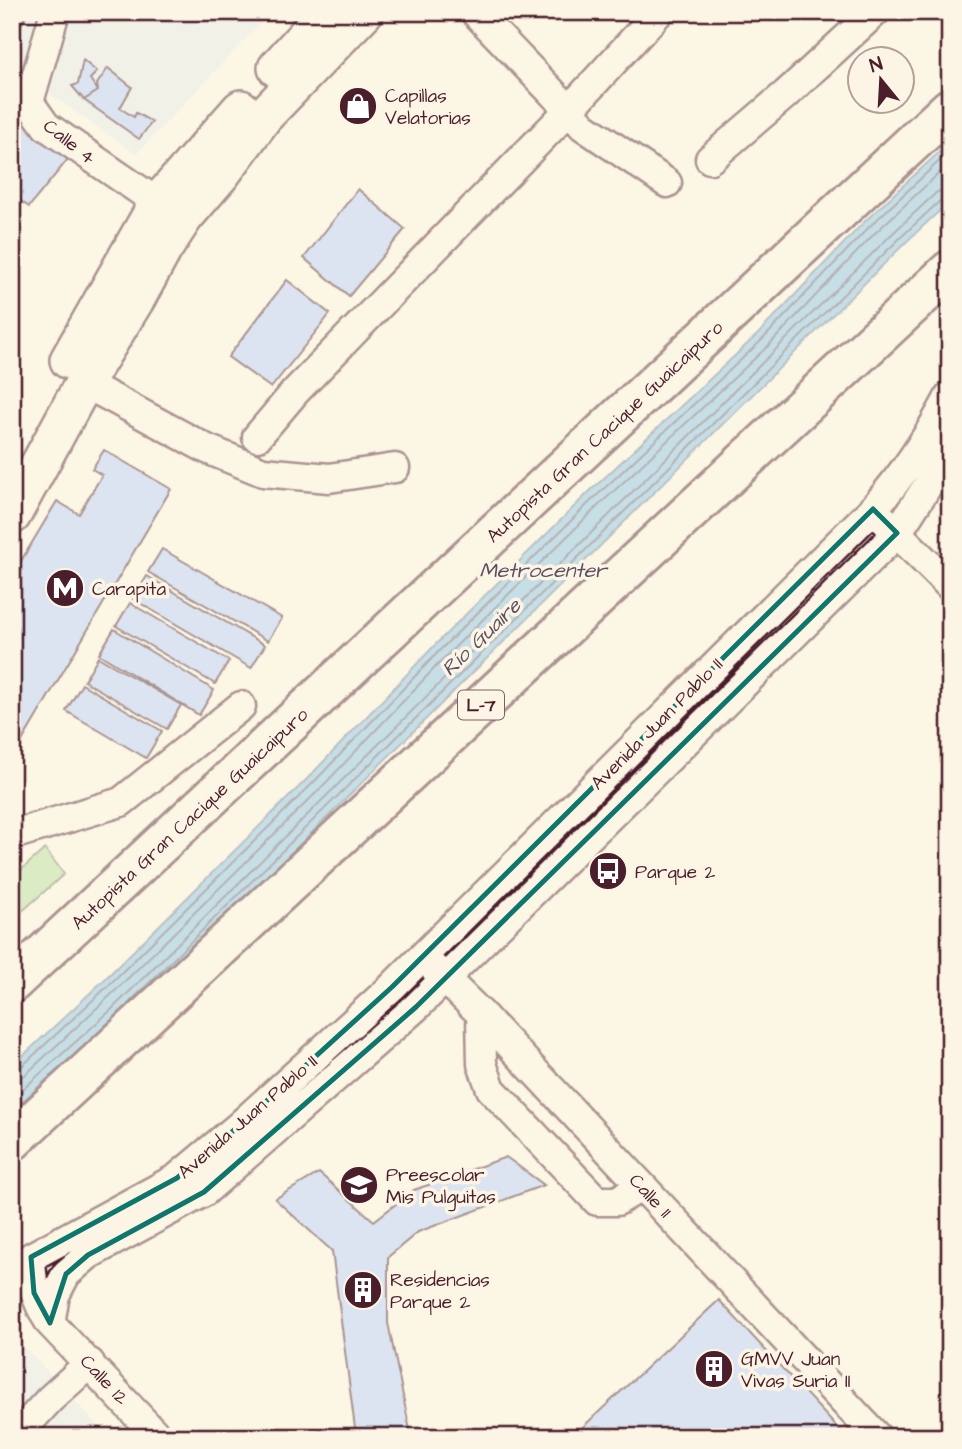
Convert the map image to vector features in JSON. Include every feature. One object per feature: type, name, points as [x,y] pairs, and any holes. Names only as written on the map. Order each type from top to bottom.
[{"type":"highway","name":"Autopista Gran Cacique Guaicaipuro","points":[[12,983],[950,108]]},
{"type":"highway","name":"L-7","points":[[12,1141],[950,270]]},
{"type":"main road","points":[[12,462],[171,210],[327,12]]},
{"type":"main road","points":[[12,514],[83,383],[138,295],[163,249],[171,210],[221,174],[263,117],[364,12]]},
{"type":"street","name":"Calle 4","points":[[55,12],[29,102],[46,126],[171,210]]},
{"type":"street","points":[[475,12],[583,126],[667,183]]},
{"type":"street","points":[[257,437],[295,392],[569,110],[659,12]]},
{"type":"street","points":[[710,159],[875,12]]},
{"type":"street","points":[[12,82],[41,57]]},
{"type":"street","points":[[83,383],[207,449],[263,472],[329,478],[395,468]]},
{"type":"street","name":"Avenida Juan Pablo II","points":[[50,1323],[34,1293],[30,1257],[177,1178],[239,1126],[392,987],[873,509],[900,479],[929,437],[950,396]]},
{"type":"street","name":"Avenida Juan Pablo II","points":[[50,1323],[55,1296],[65,1274],[88,1255],[204,1192],[446,979],[897,533],[950,451]]},
{"type":"street","points":[[873,509],[950,586]]},
{"type":"street","points":[[12,835],[121,802],[242,706]]},
{"type":"street","name":"Calle 11","points":[[423,956],[481,1014],[877,1437]]},
{"type":"street","points":[[481,1014],[482,1064],[491,1089],[597,1201],[617,1201],[642,1186]]},
{"type":"street","name":"Calle 12","points":[[50,1323],[158,1437]]},
{"type":"street","points":[[14,1435],[90,1363]]},
{"type":"highlighted area","points":[[873,509],[897,533],[416,1007],[204,1192],[88,1255],[66,1274],[50,1323],[34,1293],[31,1257],[177,1178],[239,1126],[392,987]]},
{"type":"shaded area","points":[[12,12],[271,12],[136,154],[54,97],[12,60]]},
{"type":"shaded area","points":[[12,1334],[109,1437],[12,1437]]},
{"type":"green space","points":[[45,849],[64,874],[19,914],[12,905],[12,878]]},
{"type":"water","name":"Metrocenter","points":[[950,142],[950,201],[121,1022],[12,1120],[12,1066],[103,981],[307,779],[436,644],[586,495],[758,334],[864,222]]},
{"type":"building","points":[[12,12],[28,12],[12,41]]},
{"type":"building","points":[[83,60],[97,72],[90,79],[98,91],[84,100],[72,86],[78,84]]},
{"type":"building","points":[[108,68],[132,87],[120,108],[134,117],[136,113],[152,122],[139,139],[84,100],[98,91],[97,84]]},
{"type":"building","points":[[12,107],[30,129],[69,158],[29,207],[12,195]]},
{"type":"building","points":[[358,189],[405,229],[349,296],[304,258]]},
{"type":"building","points":[[287,280],[330,314],[271,388],[228,357]]},
{"type":"building","points":[[104,450],[171,489],[12,758],[12,576],[57,501],[79,514],[102,475],[92,469]]},
{"type":"building","points":[[162,549],[282,618],[268,641],[148,572]]},
{"type":"building","points":[[147,576],[265,645],[251,668],[133,599]]},
{"type":"building","points":[[130,603],[229,661],[215,684],[116,626]]},
{"type":"building","points":[[114,629],[214,690],[199,715],[99,654]]},
{"type":"building","points":[[98,657],[181,705],[167,729],[84,681]]},
{"type":"building","points":[[82,684],[162,731],[146,758],[66,711]]},
{"type":"building","name":"Residencias Parque 2","points":[[506,1157],[544,1185],[418,1232],[388,1257],[388,1323],[411,1435],[356,1436],[332,1251],[275,1199],[319,1173],[374,1221],[414,1190]]},
{"type":"building","name":"GMVV Juan Vivas Suria II","points":[[719,1300],[846,1437],[572,1437]]},
{"type":"place","name":"Capillas Velatorias","points":[[358,106]]},
{"type":"place","name":"Carapita","points":[[65,588]]},
{"type":"place","name":"Parque 2","points":[[608,871]]},
{"type":"place","name":"Preescolar Mis Pulguitas","points":[[359,1185]]},
{"type":"place","name":"Residencias Parque 2","points":[[363,1290]]},
{"type":"place","name":"GMVV Juan Vivas Suria II","points":[[714,1369]]},
{"type":"water label","name":"Río Guaire","points":[[481,637]]}]
